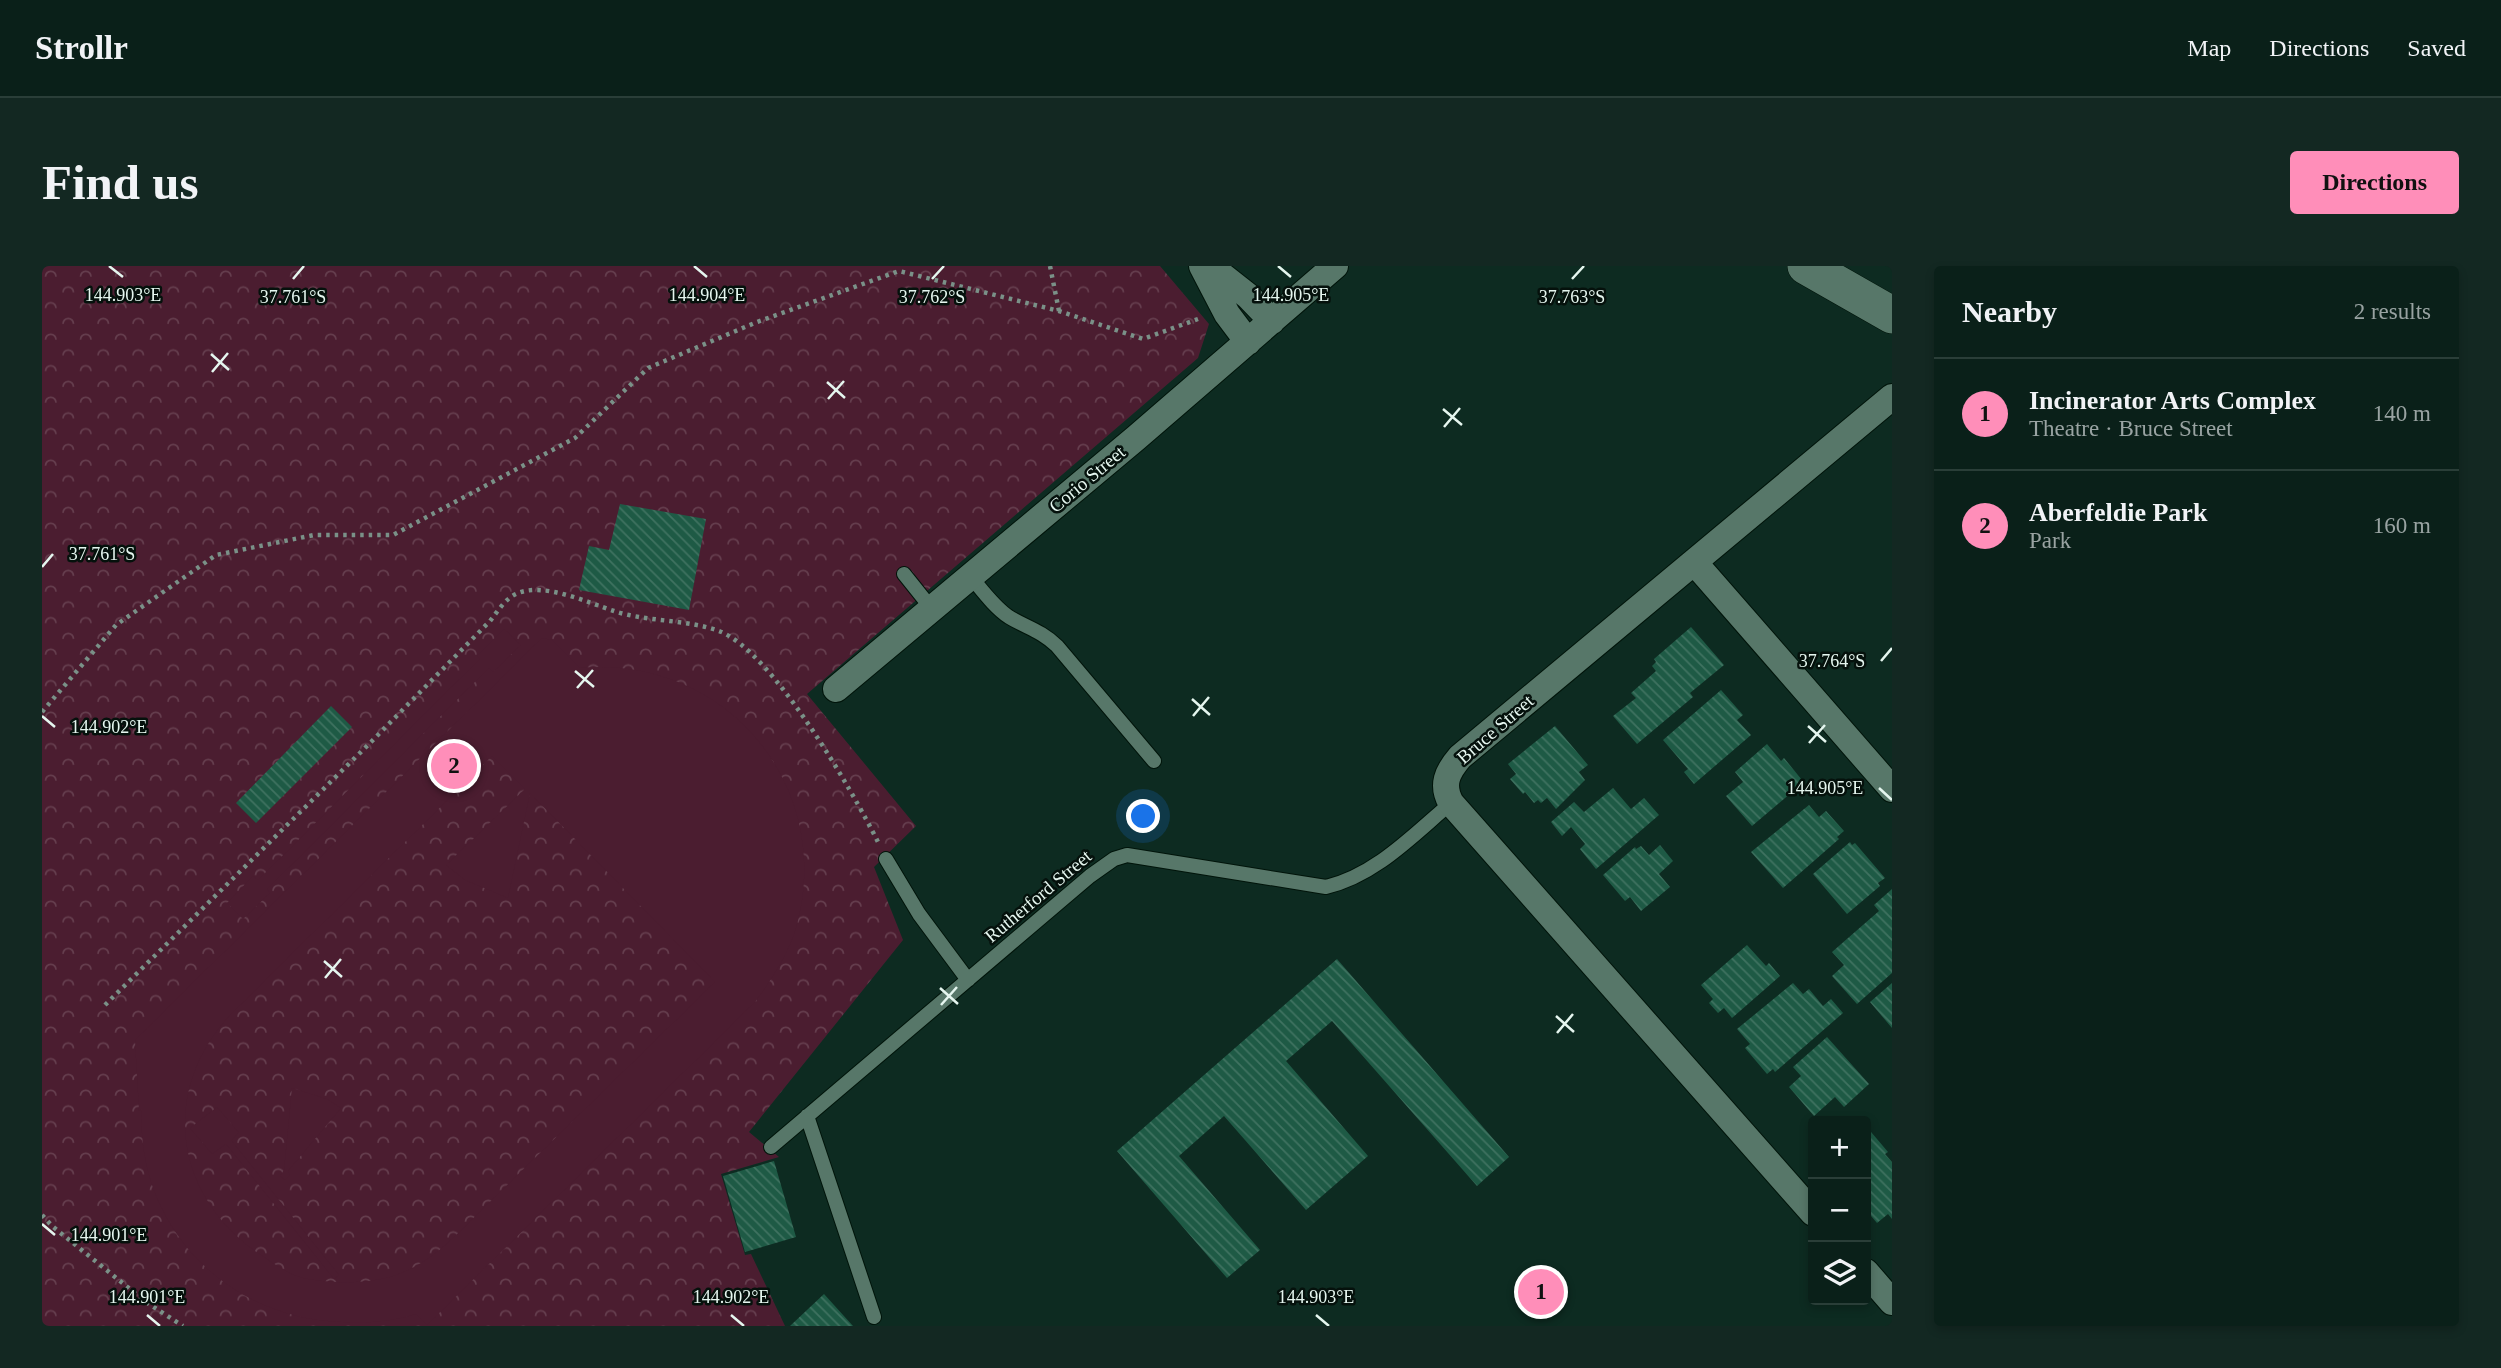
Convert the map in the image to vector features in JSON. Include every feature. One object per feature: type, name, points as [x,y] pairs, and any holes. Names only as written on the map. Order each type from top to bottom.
[{"type":"main road","points":[[1806,266],[1892,315]]},
{"type":"street","points":[[1202,266],[1227,314],[1248,342]]},
{"type":"street","points":[[1210,266],[1248,296],[1272,321]]},
{"type":"street","name":"Corio Street","points":[[836,689],[1335,266]]},
{"type":"street","name":"Bruce Street","points":[[1451,803],[1445,785],[1448,773],[1460,757],[1892,397]]},
{"type":"street","points":[[1694,562],[1892,789]]},
{"type":"street","points":[[1451,803],[1808,1207]]},
{"type":"street","points":[[1871,1278],[1892,1302]]},
{"type":"lane","points":[[904,574],[932,609]]},
{"type":"lane","points":[[971,577],[1009,617],[1044,634],[1057,646],[1154,761]]},
{"type":"lane","name":"Rutherford Street","points":[[771,1147],[1090,876],[1121,856],[1326,887],[1344,883],[1372,867],[1451,803]]},
{"type":"lane","points":[[886,859],[919,915],[968,980]]},
{"type":"lane","points":[[807,1116],[874,1317]]},
{"type":"path","points":[[1050,266],[1059,311]]},
{"type":"path","points":[[42,712],[116,625],[216,555],[314,535],[393,536],[576,438],[648,368],[757,322],[899,271],[1059,311],[1143,339],[1202,317],[1212,329],[1227,314]]},
{"type":"path","points":[[105,1005],[371,743],[490,621],[503,604],[523,591],[569,595],[616,612],[718,631],[740,641],[774,679],[809,726],[857,800],[886,859]]},
{"type":"path","points":[[42,1215],[146,1302],[183,1326]]},
{"type":"green space","points":[[42,266],[1160,266],[1209,324],[1198,358],[807,694],[916,826],[874,867],[903,940],[749,1132],[779,1157],[721,1174],[745,1255],[751,1254],[785,1326],[42,1326]]},
{"type":"green space","points":[[504,629],[521,645],[493,672],[489,668],[267,889],[270,893],[243,919],[227,903],[253,876],[258,880],[480,659],[477,656]]},
{"type":"green space","points":[[542,638],[552,640],[580,668],[633,670],[681,683],[723,707],[758,740],[784,780],[800,826],[804,876],[796,928],[789,948],[773,976],[755,1002],[427,1325],[416,1314],[361,1322],[300,1317],[262,1304],[227,1284],[197,1258],[172,1227],[154,1191],[144,1152],[135,1040]],"holes":[[[492,756],[525,789],[446,865],[465,880],[508,898],[530,793],[715,982],[452,1239],[425,1260],[399,1274],[370,1281],[320,1281],[289,1273],[258,1253],[230,1229],[208,1201],[193,1171],[186,1140],[186,1107],[193,1075],[208,1044],[231,1014]]]},
{"type":"green space","points":[[292,1088],[327,1099],[341,1108],[288,1171],[290,1175],[285,1180],[280,1176],[284,1170]]},
{"type":"green space","points":[[217,1107],[239,1133],[231,1140],[339,1275],[334,1279],[226,1144],[212,1154],[190,1128]]},
{"type":"building","points":[[620,504],[706,519],[689,610],[579,590],[589,546],[609,550]]},
{"type":"building","points":[[1691,627],[1724,665],[1690,693],[1693,697],[1637,744],[1613,716],[1636,698],[1631,693],[1656,671],[1652,666],[1656,662],[1654,659]]},
{"type":"building","points":[[1721,690],[1743,715],[1737,720],[1751,735],[1694,784],[1684,772],[1688,769],[1663,740]]},
{"type":"building","points":[[331,706],[352,727],[256,823],[236,803]]},
{"type":"building","points":[[1555,726],[1588,765],[1579,772],[1585,780],[1556,809],[1547,798],[1541,803],[1538,800],[1534,803],[1525,792],[1523,794],[1510,779],[1516,774],[1508,764]]},
{"type":"building","points":[[1767,744],[1781,761],[1784,758],[1802,780],[1798,787],[1752,826],[1726,796],[1743,782],[1735,772]]},
{"type":"building","points":[[1613,788],[1631,809],[1644,798],[1659,815],[1596,869],[1580,849],[1585,844],[1571,827],[1562,836],[1551,822],[1574,802],[1584,812]]},
{"type":"building","points":[[1809,805],[1819,817],[1826,811],[1844,831],[1837,837],[1839,839],[1783,888],[1751,852]]},
{"type":"building","points":[[1850,842],[1852,845],[1855,843],[1885,878],[1878,883],[1880,886],[1847,914],[1813,874]]},
{"type":"building","points":[[1660,845],[1673,861],[1659,874],[1670,887],[1641,911],[1630,897],[1625,901],[1603,875],[1635,847],[1636,849],[1641,846],[1649,855]]},
{"type":"building","points":[[1892,889],[1892,973],[1857,1004],[1832,976],[1844,965],[1832,952],[1879,911],[1874,905]]},
{"type":"building","points":[[1747,945],[1766,966],[1769,963],[1780,976],[1732,1018],[1724,1008],[1718,1013],[1709,1003],[1713,999],[1701,985]]},
{"type":"building","points":[[1337,959],[1509,1157],[1477,1186],[1332,1021],[1286,1061],[1368,1156],[1306,1210],[1224,1116],[1179,1156],[1260,1250],[1227,1278],[1117,1151]]},
{"type":"building","points":[[1793,983],[1803,994],[1809,989],[1823,1006],[1831,999],[1843,1013],[1775,1072],[1773,1069],[1767,1074],[1745,1048],[1750,1044],[1737,1029]]},
{"type":"building","points":[[1892,983],[1892,1028],[1870,1002]]},
{"type":"building","points":[[1827,1037],[1869,1084],[1844,1107],[1835,1097],[1814,1116],[1789,1087],[1801,1076],[1793,1067]]},
{"type":"building","points":[[1871,1132],[1888,1152],[1885,1154],[1892,1162],[1892,1219],[1888,1214],[1877,1223],[1871,1216]]},
{"type":"building","points":[[774,1161],[796,1237],[745,1252],[723,1176]]},
{"type":"building","points":[[824,1294],[853,1326],[790,1326]]},
{"type":"place","name":"Aberfeldie Park","points":[[454,766]]},
{"type":"place","name":"Incinerator Arts Complex","points":[[1541,1292]]}]
